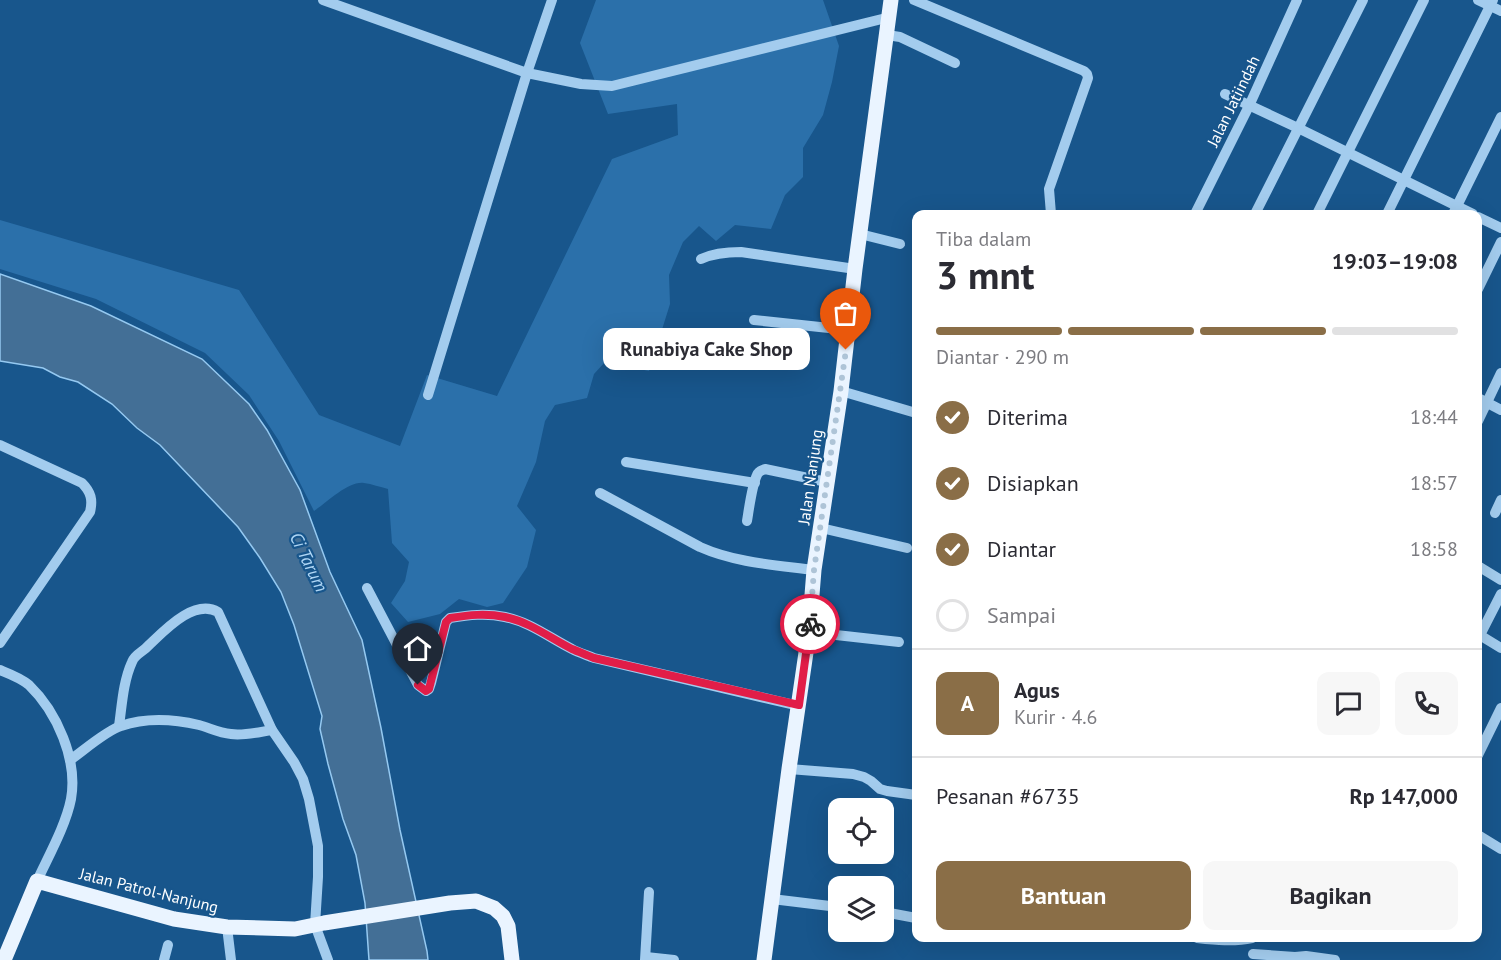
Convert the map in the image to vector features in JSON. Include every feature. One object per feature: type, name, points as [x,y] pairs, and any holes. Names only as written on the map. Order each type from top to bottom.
[{"type":"main road","name":"Jalan Nanjung","points":[[764,960],[891,0]]},
{"type":"main road","name":"Jalan Patrol-Nanjung","points":[[37,881],[174,919],[227,927],[295,929],[450,903],[476,902],[494,908],[503,916],[508,926],[512,960]]},
{"type":"main road","points":[[4,960],[37,881]]},
{"type":"street","points":[[323,0],[527,73],[581,84],[612,87],[890,17]]},
{"type":"street","points":[[428,395],[527,73],[552,0]]},
{"type":"street","points":[[914,0],[1087,74],[1088,78],[1049,189],[1051,210]]},
{"type":"street","name":"Jalan Jatiindah","points":[[1197,210],[1249,106],[1297,0]]},
{"type":"street","points":[[1257,210],[1363,0]]},
{"type":"street","points":[[1319,210],[1424,0]]},
{"type":"street","points":[[1478,0],[1492,3],[1501,11]]},
{"type":"street","points":[[1389,210],[1492,3]]},
{"type":"street","points":[[887,35],[900,37],[955,63]]},
{"type":"street","points":[[1225,94],[1403,180],[1453,210]]},
{"type":"street","points":[[1455,210],[1501,117]]},
{"type":"street","points":[[1482,219],[1501,228]]},
{"type":"street","points":[[860,234],[900,244]]},
{"type":"street","points":[[1482,282],[1501,242]]},
{"type":"street","points":[[701,259],[724,252],[741,252],[855,269]]},
{"type":"street","points":[[754,320],[848,330]]},
{"type":"street","points":[[1501,373],[1482,400],[1501,410]]},
{"type":"street","points":[[841,391],[912,412]]},
{"type":"street","points":[[0,445],[82,483],[88,489],[93,502],[90,512],[0,643]]},
{"type":"street","points":[[626,462],[755,483]]},
{"type":"street","points":[[747,520],[757,474],[765,469],[827,482]]},
{"type":"street","points":[[600,493],[715,554],[814,570]]},
{"type":"street","points":[[1494,513],[1501,500]]},
{"type":"street","points":[[820,528],[907,548]]},
{"type":"street","points":[[1482,568],[1501,580]]},
{"type":"street","points":[[367,588],[418,685],[426,691],[431,684],[446,622],[450,618],[481,614],[522,622],[573,650],[594,658],[799,705]]},
{"type":"street","points":[[1482,629],[1501,594]]},
{"type":"street","points":[[119,726],[127,675],[135,656],[144,651],[165,629],[192,611],[202,608],[218,612],[272,730],[303,779],[318,846],[320,924],[328,960]]},
{"type":"street","points":[[809,632],[899,642]]},
{"type":"street","points":[[1482,638],[1501,648]]},
{"type":"street","points":[[0,670],[28,684],[42,700],[55,720],[70,755],[71,800],[37,881]]},
{"type":"street","points":[[1482,747],[1501,708]]},
{"type":"street","points":[[70,760],[119,726],[156,719],[178,720],[203,726],[219,733],[234,735],[272,730]]},
{"type":"street","points":[[789,769],[853,774],[864,777],[880,789],[912,794]]},
{"type":"street","points":[[1482,837],[1501,849]]},
{"type":"street","points":[[649,892],[646,959],[674,960]]},
{"type":"street","points":[[772,899],[828,906]]},
{"type":"street","points":[[894,914],[912,917]]},
{"type":"street","points":[[227,927],[231,960]]},
{"type":"street","points":[[164,960],[168,945]]},
{"type":"street","points":[[1253,957],[1306,956],[1335,960]]},
{"type":"shaded area","points":[[596,0],[823,0],[839,46],[823,115],[803,148],[803,177],[785,195],[771,229],[735,225],[716,241],[699,226],[683,242],[669,275],[670,304],[649,371],[605,362],[594,374],[587,398],[555,405],[545,421],[536,462],[517,506],[536,530],[527,567],[503,603],[487,607],[459,599],[440,614],[408,622],[391,603],[405,581],[409,562],[392,543],[388,489],[367,483],[351,485],[314,511],[279,441],[249,395],[205,353],[96,299],[0,269],[0,220],[239,290],[319,415],[400,446],[427,375],[497,396],[612,159],[678,135],[677,104],[608,114],[580,43]]},
{"type":"water","name":"Ci Tarum","points":[[0,274],[91,306],[202,359],[249,404],[267,430],[300,490],[330,572],[362,640],[428,960],[369,960],[365,903],[356,855],[343,819],[328,764],[320,729],[322,716],[294,625],[281,592],[260,558],[238,527],[160,445],[137,428],[112,404],[78,382],[60,377],[43,368],[0,361]]},
{"type":"way so far","points":[[810,624],[814,570],[846,350]]},
{"type":"place","name":"Runabiya Cake Shop","points":[[846,350]]},
{"type":"route","points":[[418,685],[426,691],[429,689],[446,622],[450,618],[488,614],[522,622],[573,650],[594,658],[799,705],[810,624]]}]
